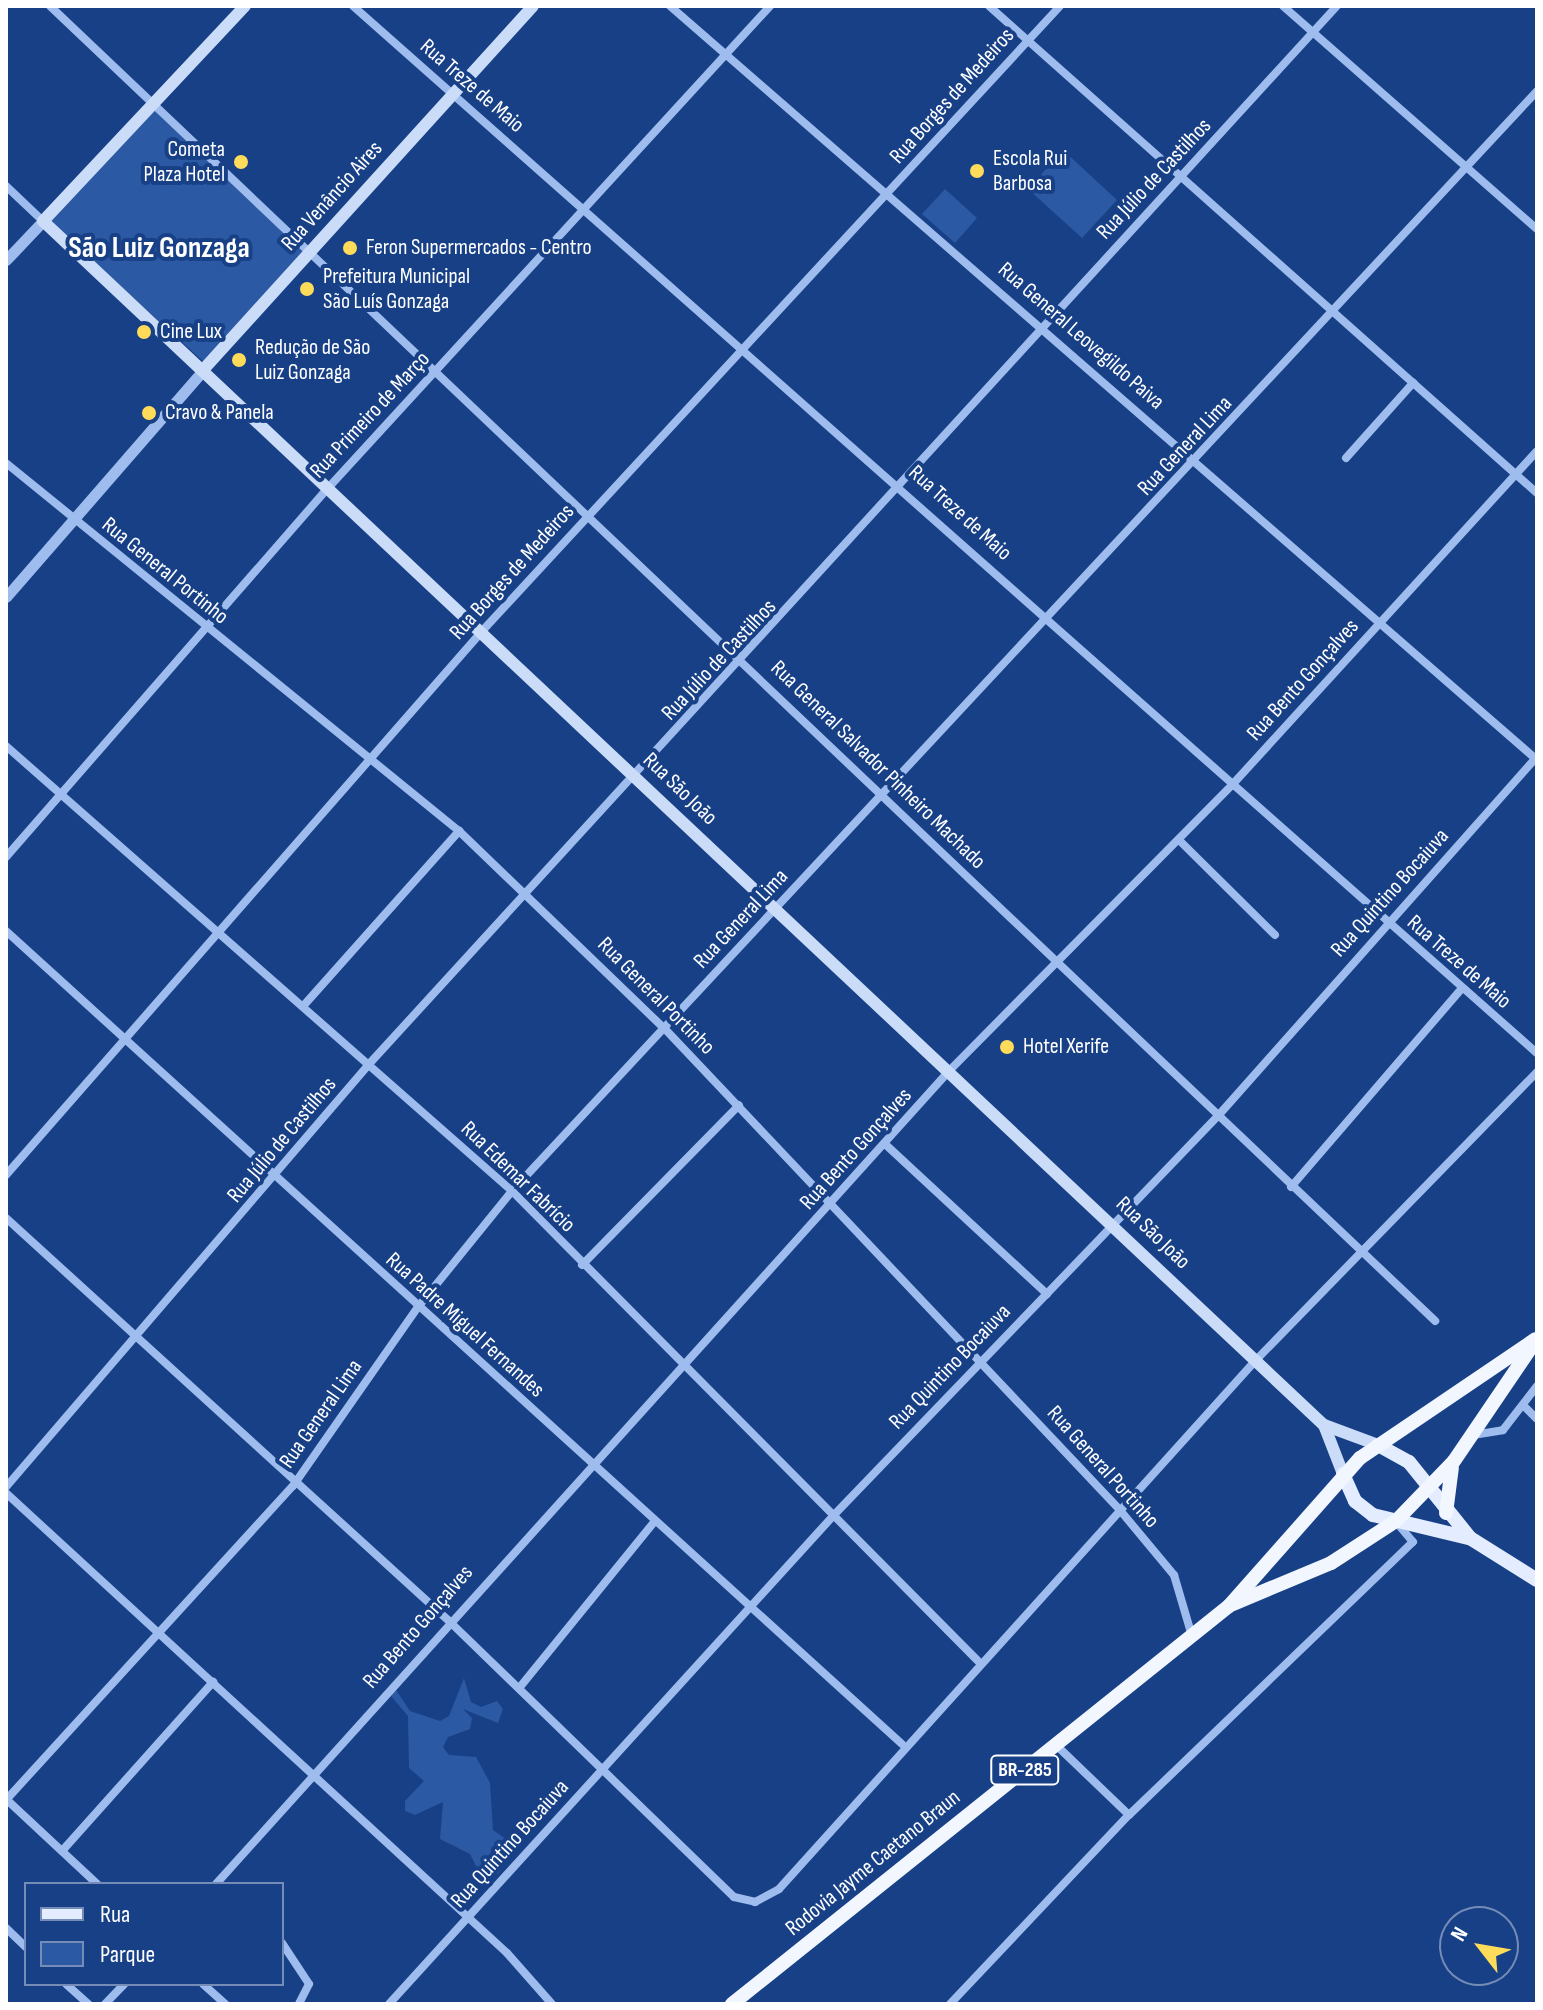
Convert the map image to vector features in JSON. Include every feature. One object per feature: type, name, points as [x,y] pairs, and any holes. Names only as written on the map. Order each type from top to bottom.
[{"type":"highway","name":"BR-285","points":[[1396,1521],[1454,1461],[1536,1339]]},
{"type":"highway","name":"BR-285","points":[[1378,1445],[1536,1339]]},
{"type":"highway","name":"Rodovia Jayme Caetano Braun","points":[[732,2004],[1229,1606],[1343,1474],[1378,1445]]},
{"type":"highway","points":[[1446,1513],[1454,1461]]},
{"type":"highway","name":"Rodovia Jayme Caetano Braun","points":[[1229,1606],[1331,1563],[1396,1521]]},
{"type":"main road","points":[[43,221],[245,6]]},
{"type":"main road","name":"Rua Venâncio Aires","points":[[203,370],[533,6]]},
{"type":"main road","name":"Rua São João","points":[[43,221],[484,629],[1324,1425],[1378,1445]]},
{"type":"main road","name":"Rua São João","points":[[1324,1425],[1343,1474]]},
{"type":"main road","points":[[1378,1445],[1409,1462],[1426,1490],[1470,1538],[1537,1580]]},
{"type":"main road","points":[[1343,1474],[1359,1506],[1396,1521],[1470,1538]]},
{"type":"street","name":"Rua General Salvador Pinheiro Machado","points":[[50,6],[744,661],[1361,1255],[1435,1321]]},
{"type":"street","name":"Rua Treze de Maio","points":[[353,6],[903,486],[1232,785],[1537,1053]]},
{"type":"street","name":"Rua General Leovegildo Paiva","points":[[670,6],[1044,326],[1536,758]]},
{"type":"street","name":"Rua Primeiro de Março","points":[[6,857],[329,487],[770,6]]},
{"type":"street","points":[[989,6],[1537,493]]},
{"type":"street","name":"Rua Borges de Medeiros","points":[[6,1175],[217,927],[484,629],[1060,6]]},
{"type":"street","points":[[1283,6],[1537,229]]},
{"type":"street","name":"Rua Júlio de Castilhos","points":[[6,1487],[137,1341],[370,1063],[744,661],[1044,326],[1337,6]]},
{"type":"street","name":"Rua General Lima","points":[[6,1800],[164,1634],[293,1486],[418,1307],[512,1191],[1335,313],[1537,91]]},
{"type":"street","name":"Rua São João","points":[[6,186],[43,221]]},
{"type":"street","points":[[6,260],[43,221]]},
{"type":"street","name":"Rua Venâncio Aires","points":[[6,597],[203,370]]},
{"type":"street","points":[[1346,458],[1413,383]]},
{"type":"street","name":"Rua Bento Gonçalves","points":[[218,1882],[590,1462],[829,1207],[949,1071],[1058,965],[1232,785],[1537,451]]},
{"type":"street","name":"Rua General Portinho","points":[[6,463],[459,831],[527,893],[665,1029],[739,1105],[829,1207],[1119,1509],[1174,1575],[1192,1636]]},
{"type":"street","name":"Rua Edemar Fabrício","points":[[6,746],[305,1004],[512,1191],[678,1365],[978,1661]]},
{"type":"street","name":"Rua Quintino Bocaiuva","points":[[389,2004],[833,1516],[1217,1117],[1536,758]]},
{"type":"street","points":[[305,1004],[459,831]]},
{"type":"street","points":[[1179,840],[1275,935]]},
{"type":"street","name":"Rua Padre Miguel Fernandes","points":[[6,931],[121,1041],[655,1521],[747,1610],[902,1744]]},
{"type":"street","points":[[1291,1187],[1462,988]]},
{"type":"street","points":[[6,1218],[293,1486],[448,1620],[520,1687],[600,1772],[734,1897],[755,1902],[779,1889],[902,1744],[1256,1360],[1537,1072]]},
{"type":"street","points":[[582,1265],[739,1105]]},
{"type":"street","points":[[885,1144],[1047,1294]]},
{"type":"street","points":[[1472,1435],[1493,1435],[1537,1386]]},
{"type":"street","points":[[1523,1405],[1537,1419]]},
{"type":"street","points":[[6,1493],[164,1634],[312,1779],[467,1919],[552,2004]]},
{"type":"street","points":[[520,1687],[655,1521]]},
{"type":"street","points":[[950,2004],[1129,1815],[1413,1542],[1396,1521]]},
{"type":"street","points":[[62,1851],[213,1682]]},
{"type":"street","points":[[1056,1745],[1129,1815]]},
{"type":"street","points":[[6,1800],[95,1882]]},
{"type":"street","points":[[6,1928],[24,1945]]},
{"type":"street","points":[[284,1946],[309,1984],[299,2004]]},
{"type":"street","points":[[68,1986],[88,2004]]},
{"type":"street","points":[[105,2004],[122,1986]]},
{"type":"street","points":[[205,1986],[225,2004]]},
{"type":"green space","points":[[154,106],[305,253],[204,362],[47,220]]},
{"type":"green space","points":[[1063,150],[1117,200],[1082,238],[1028,189]]},
{"type":"green space","points":[[945,189],[977,218],[955,243],[922,214]]},
{"type":"green space","points":[[464,1678],[471,1702],[481,1707],[497,1701],[503,1709],[498,1723],[463,1709],[472,1718],[470,1729],[448,1737],[443,1747],[449,1755],[476,1757],[490,1783],[493,1830],[513,1844],[499,1873],[484,1882],[470,1854],[440,1839],[443,1802],[415,1815],[405,1811],[405,1801],[424,1781],[409,1768],[408,1716],[391,1696],[394,1687],[410,1711],[440,1721],[449,1716]]},
{"type":"place","name":"Cometa Plaza Hotel","points":[[241,162]]},
{"type":"place","name":"Escola Rui Barbosa","points":[[977,171]]},
{"type":"place","name":"Feron Supermercados - Centro","points":[[350,248]]},
{"type":"place","name":"Prefeitura Municipal São Luís Gonzaga","points":[[307,289]]},
{"type":"place","name":"Cine Lux","points":[[144,332]]},
{"type":"place","name":"Redução de São Luiz Gonzaga","points":[[239,360]]},
{"type":"place","name":"Cravo & Panela","points":[[149,413]]},
{"type":"place","name":"Hotel Xerife","points":[[1007,1047]]},
{"type":"district","name":"São Luiz Gonzaga","points":[[159,248]]}]
